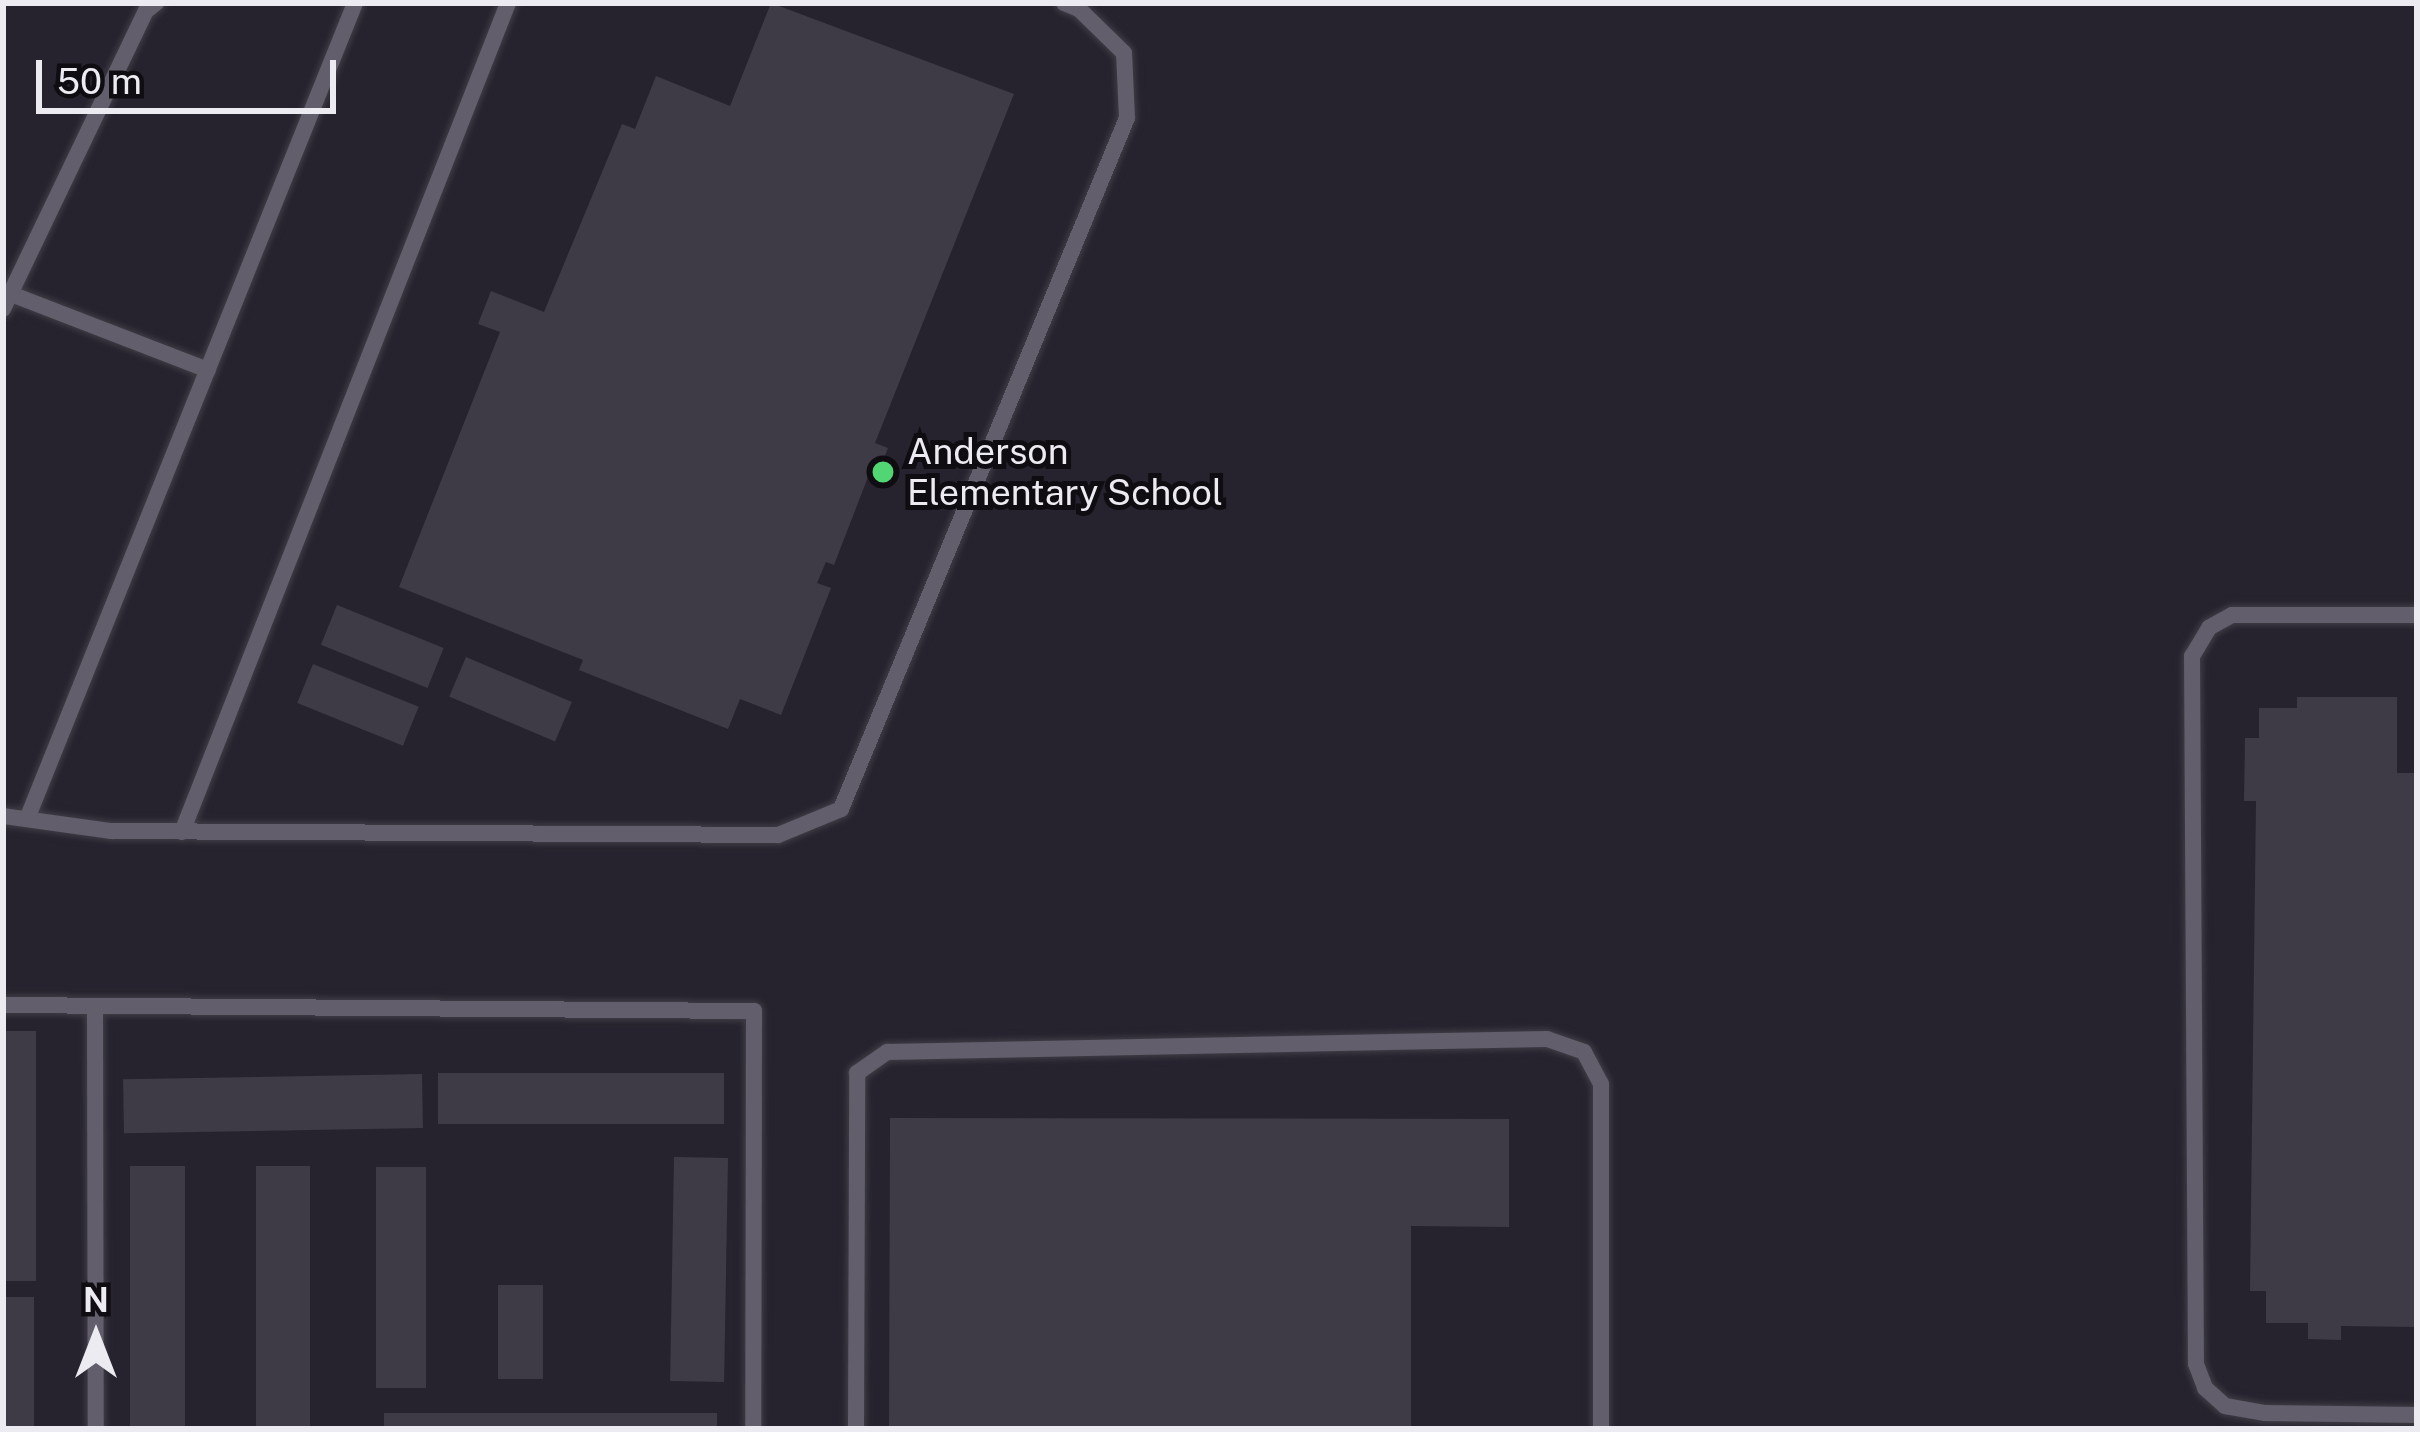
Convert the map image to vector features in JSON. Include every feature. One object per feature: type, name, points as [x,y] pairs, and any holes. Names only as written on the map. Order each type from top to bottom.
[{"type":"lane","points":[[156,3],[146,11],[7,302],[208,370]]},
{"type":"lane","points":[[27,819],[356,3]]},
{"type":"lane","points":[[182,832],[508,3]]},
{"type":"lane","points":[[3,816],[111,831],[778,835],[841,809],[1126,118],[1124,53],[1079,9],[1064,3]]},
{"type":"lane","points":[[2417,615],[2232,615],[2209,628],[2192,656],[2196,1364],[2205,1388],[2225,1406],[2265,1413],[2417,1415]]},
{"type":"lane","points":[[3,1005],[754,1011],[753,1429]]},
{"type":"lane","points":[[95,1006],[96,1429]]},
{"type":"lane","points":[[856,1429],[856,1073],[887,1052],[1547,1040],[1584,1052],[1600,1084],[1601,1429]]},
{"type":"building","points":[[771,3],[1014,94],[875,443],[888,448],[875,480],[868,477],[834,565],[826,562],[817,583],[831,588],[781,715],[740,699],[728,729],[579,670],[583,660],[399,587],[500,332],[478,324],[491,291],[544,312],[622,124],[635,129],[656,76],[730,106]]},
{"type":"building","points":[[337,605],[444,648],[428,688],[321,645]]},
{"type":"building","points":[[466,657],[572,702],[555,742],[449,697]]},
{"type":"building","points":[[313,664],[419,707],[403,746],[297,703]]},
{"type":"building","points":[[2297,697],[2397,697],[2397,773],[2417,773],[2417,1327],[2341,1326],[2341,1340],[2308,1339],[2308,1323],[2266,1323],[2266,1291],[2250,1291],[2256,801],[2244,801],[2245,738],[2259,738],[2259,708],[2297,708]]},
{"type":"building","points":[[3,1031],[36,1031],[36,1281],[3,1281]]},
{"type":"building","points":[[438,1073],[724,1073],[724,1124],[438,1124]]},
{"type":"building","points":[[422,1074],[423,1128],[124,1133],[123,1079]]},
{"type":"building","points":[[890,1118],[1509,1119],[1509,1227],[1411,1226],[1411,1429],[889,1429]]},
{"type":"building","points":[[674,1157],[728,1158],[724,1382],[670,1381]]},
{"type":"building","points":[[130,1166],[185,1166],[185,1429],[130,1429]]},
{"type":"building","points":[[256,1166],[310,1166],[310,1429],[256,1429]]},
{"type":"building","points":[[376,1167],[426,1167],[426,1388],[376,1388]]},
{"type":"building","points":[[498,1285],[543,1285],[543,1379],[498,1379]]},
{"type":"building","points":[[3,1297],[34,1297],[34,1429],[3,1429]]},
{"type":"building","points":[[384,1413],[717,1413],[717,1429],[384,1429]]},
{"type":"place","name":"Anderson Elementary School","points":[[883,472]]}]
